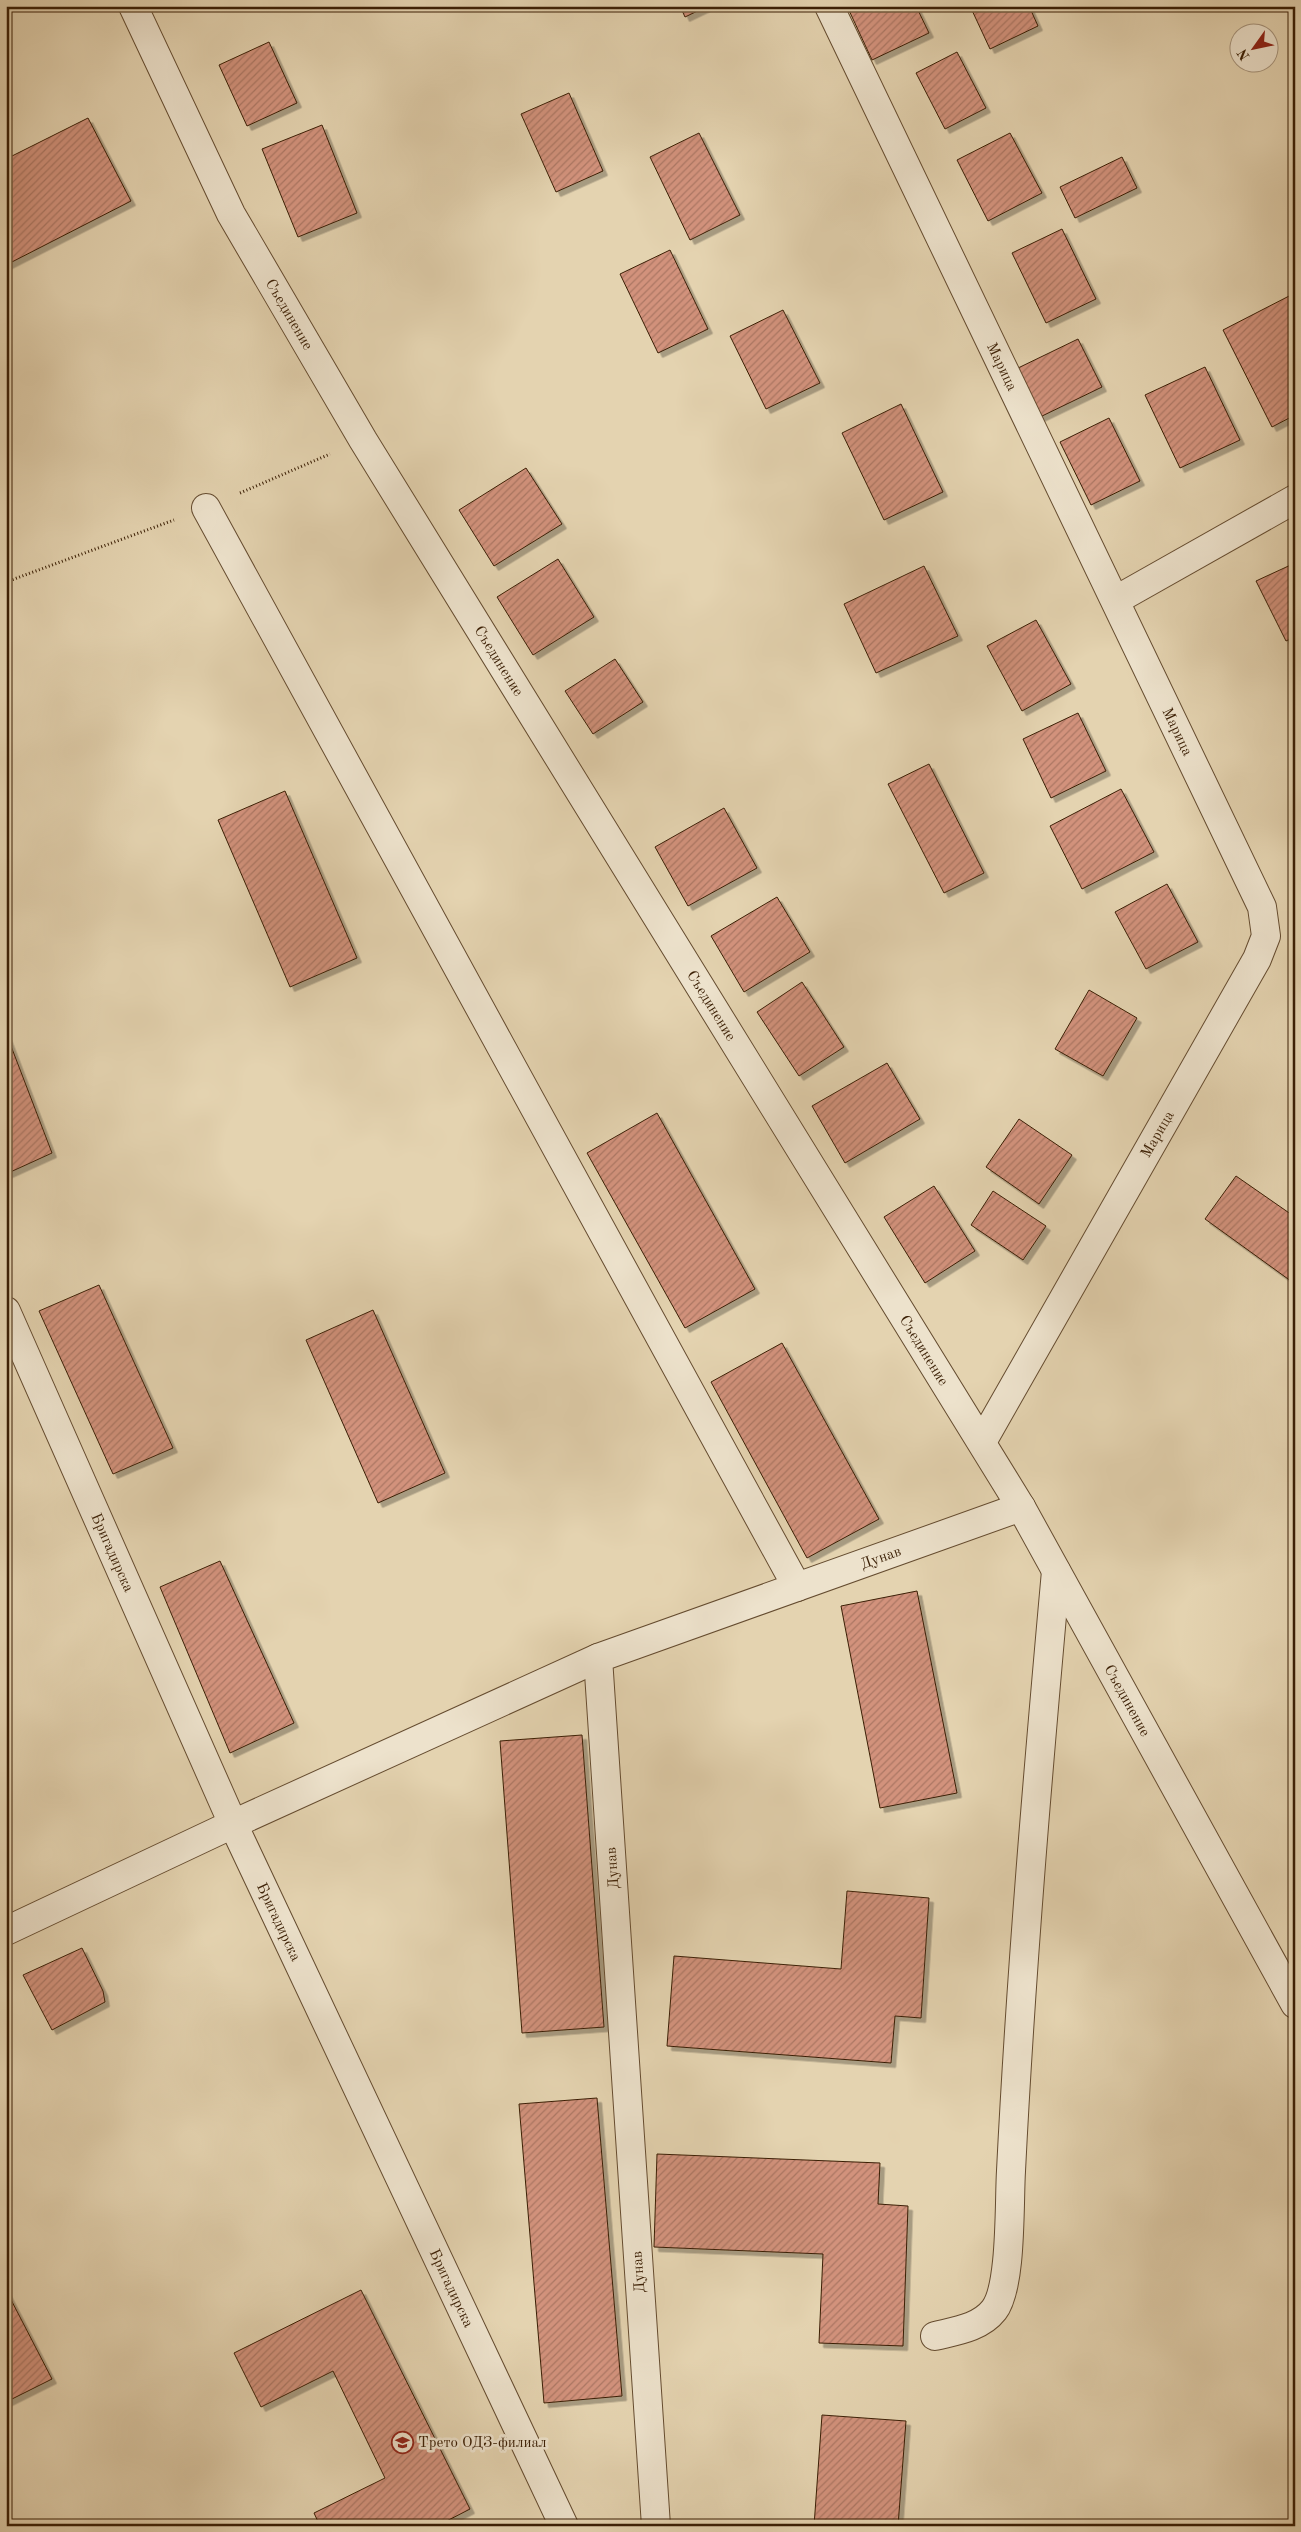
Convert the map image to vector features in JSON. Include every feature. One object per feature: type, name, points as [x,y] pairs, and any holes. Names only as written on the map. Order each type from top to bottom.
[{"type":"street","name":"Съединение","points":[[133,6],[231,214],[363,440],[1021,1507],[1295,2004]]},
{"type":"street","name":"Марица","points":[[829,6],[1262,907],[1266,936],[1257,958],[982,1442]]},
{"type":"street","points":[[1116,600],[1295,499]]},
{"type":"street","points":[[206,508],[798,1587]]},
{"type":"street","name":"Бригадирска","points":[[9,1324],[233,1824],[564,2526]]},
{"type":"street","name":"Дунав","points":[[656,2526],[598,1658],[1021,1507]]},
{"type":"street","points":[[935,2336],[973,2326],[994,2310],[1006,2279],[1015,2084],[1031,1852],[1056,1571]]},
{"type":"street","points":[[6,1931],[233,1824],[598,1658]]},
{"type":"building","points":[[680,6],[708,6],[685,17]]},
{"type":"building","points":[[847,6],[916,6],[929,33],[872,60]]},
{"type":"building","points":[[970,6],[1029,6],[1038,26],[990,49]]},
{"type":"building","points":[[269,42],[297,103],[247,126],[219,65]]},
{"type":"building","points":[[957,52],[986,108],[945,129],[916,73]]},
{"type":"building","points":[[569,93],[603,171],[556,192],[521,114]]},
{"type":"building","points":[[88,118],[131,201],[6,265],[6,159]]},
{"type":"building","points":[[322,125],[357,213],[298,237],[262,149]]},
{"type":"building","points":[[699,133],[740,215],[690,240],[650,157]]},
{"type":"building","points":[[1010,133],[1042,193],[988,221],[957,160]]},
{"type":"building","points":[[1122,157],[1137,188],[1075,218],[1060,187]]},
{"type":"building","points":[[1062,229],[1096,299],[1046,323],[1012,253]]},
{"type":"building","points":[[670,250],[708,329],[658,353],[620,274]]},
{"type":"building","points":[[1293,294],[1295,299],[1295,415],[1272,427],[1223,330]]},
{"type":"building","points":[[783,310],[820,383],[766,409],[730,336]]},
{"type":"building","points":[[1078,339],[1102,387],[1040,417],[1016,369]]},
{"type":"building","points":[[1205,367],[1240,440],[1180,468],[1145,395]]},
{"type":"building","points":[[901,404],[943,492],[884,520],[842,433]]},
{"type":"building","points":[[1109,418],[1140,481],[1091,505],[1060,442]]},
{"type":"building","points":[[526,468],[562,524],[494,566],[459,510]]},
{"type":"building","points":[[558,559],[594,617],[533,655],[497,597]]},
{"type":"building","points":[[1295,563],[1295,637],[1286,641],[1256,581]]},
{"type":"building","points":[[924,566],[958,636],[876,673],[844,604]]},
{"type":"building","points":[[1036,620],[1071,684],[1022,711],[987,646]]},
{"type":"building","points":[[615,659],[643,702],[593,734],[565,691]]},
{"type":"building","points":[[1078,713],[1106,771],[1051,798],[1023,739]]},
{"type":"building","points":[[929,764],[984,873],[944,893],[888,784]]},
{"type":"building","points":[[1121,789],[1154,852],[1082,889],[1050,826]]},
{"type":"building","points":[[285,791],[357,958],[290,987],[218,820]]},
{"type":"building","points":[[724,808],[757,868],[688,906],[655,847]]},
{"type":"building","points":[[1167,884],[1198,942],[1146,969],[1115,912]]},
{"type":"building","points":[[777,897],[810,952],[744,992],[711,936]]},
{"type":"building","points":[[802,982],[844,1047],[799,1076],[757,1012]]},
{"type":"building","points":[[1089,990],[1137,1018],[1103,1076],[1055,1049]]},
{"type":"building","points":[[6,1033],[52,1153],[6,1174]]},
{"type":"building","points":[[887,1063],[920,1119],[845,1163],[812,1106]]},
{"type":"building","points":[[657,1113],[755,1289],[685,1328],[587,1153]]},
{"type":"building","points":[[1019,1119],[1072,1155],[1039,1204],[986,1167]]},
{"type":"building","points":[[1236,1176],[1295,1217],[1295,1284],[1205,1219]]},
{"type":"building","points":[[934,1186],[975,1251],[925,1283],[884,1217]]},
{"type":"building","points":[[993,1191],[1046,1226],[1023,1260],[971,1225]]},
{"type":"building","points":[[99,1285],[173,1448],[113,1474],[39,1311]]},
{"type":"building","points":[[373,1310],[445,1473],[378,1503],[306,1340]]},
{"type":"building","points":[[782,1343],[879,1519],[807,1558],[711,1382]]},
{"type":"building","points":[[220,1561],[294,1723],[230,1753],[160,1587]]},
{"type":"building","points":[[917,1591],[957,1793],[880,1808],[841,1606]]},
{"type":"building","points":[[582,1735],[604,2027],[522,2033],[500,1741]]},
{"type":"building","points":[[847,1891],[929,1898],[921,2018],[895,2016],[891,2063],[667,2046],[674,1956],[841,1969]]},
{"type":"building","points":[[82,1948],[103,1991],[105,2002],[52,2030],[23,1975]]},
{"type":"building","points":[[597,2098],[622,2396],[544,2403],[519,2104]]},
{"type":"building","points":[[657,2154],[880,2163],[878,2204],[908,2206],[903,2346],[819,2343],[823,2254],[654,2247]]},
{"type":"building","points":[[6,2290],[52,2379],[6,2402]]},
{"type":"building","name":"Трето ОДЗ-филиал","points":[[361,2290],[470,2509],[437,2526],[320,2526],[314,2513],[385,2478],[333,2371],[261,2407],[234,2353]]},
{"type":"building","points":[[822,2415],[906,2421],[898,2526],[814,2526]]},
{"type":"place","name":"Трето ОДЗ-филиал","points":[[402,2442]]}]
